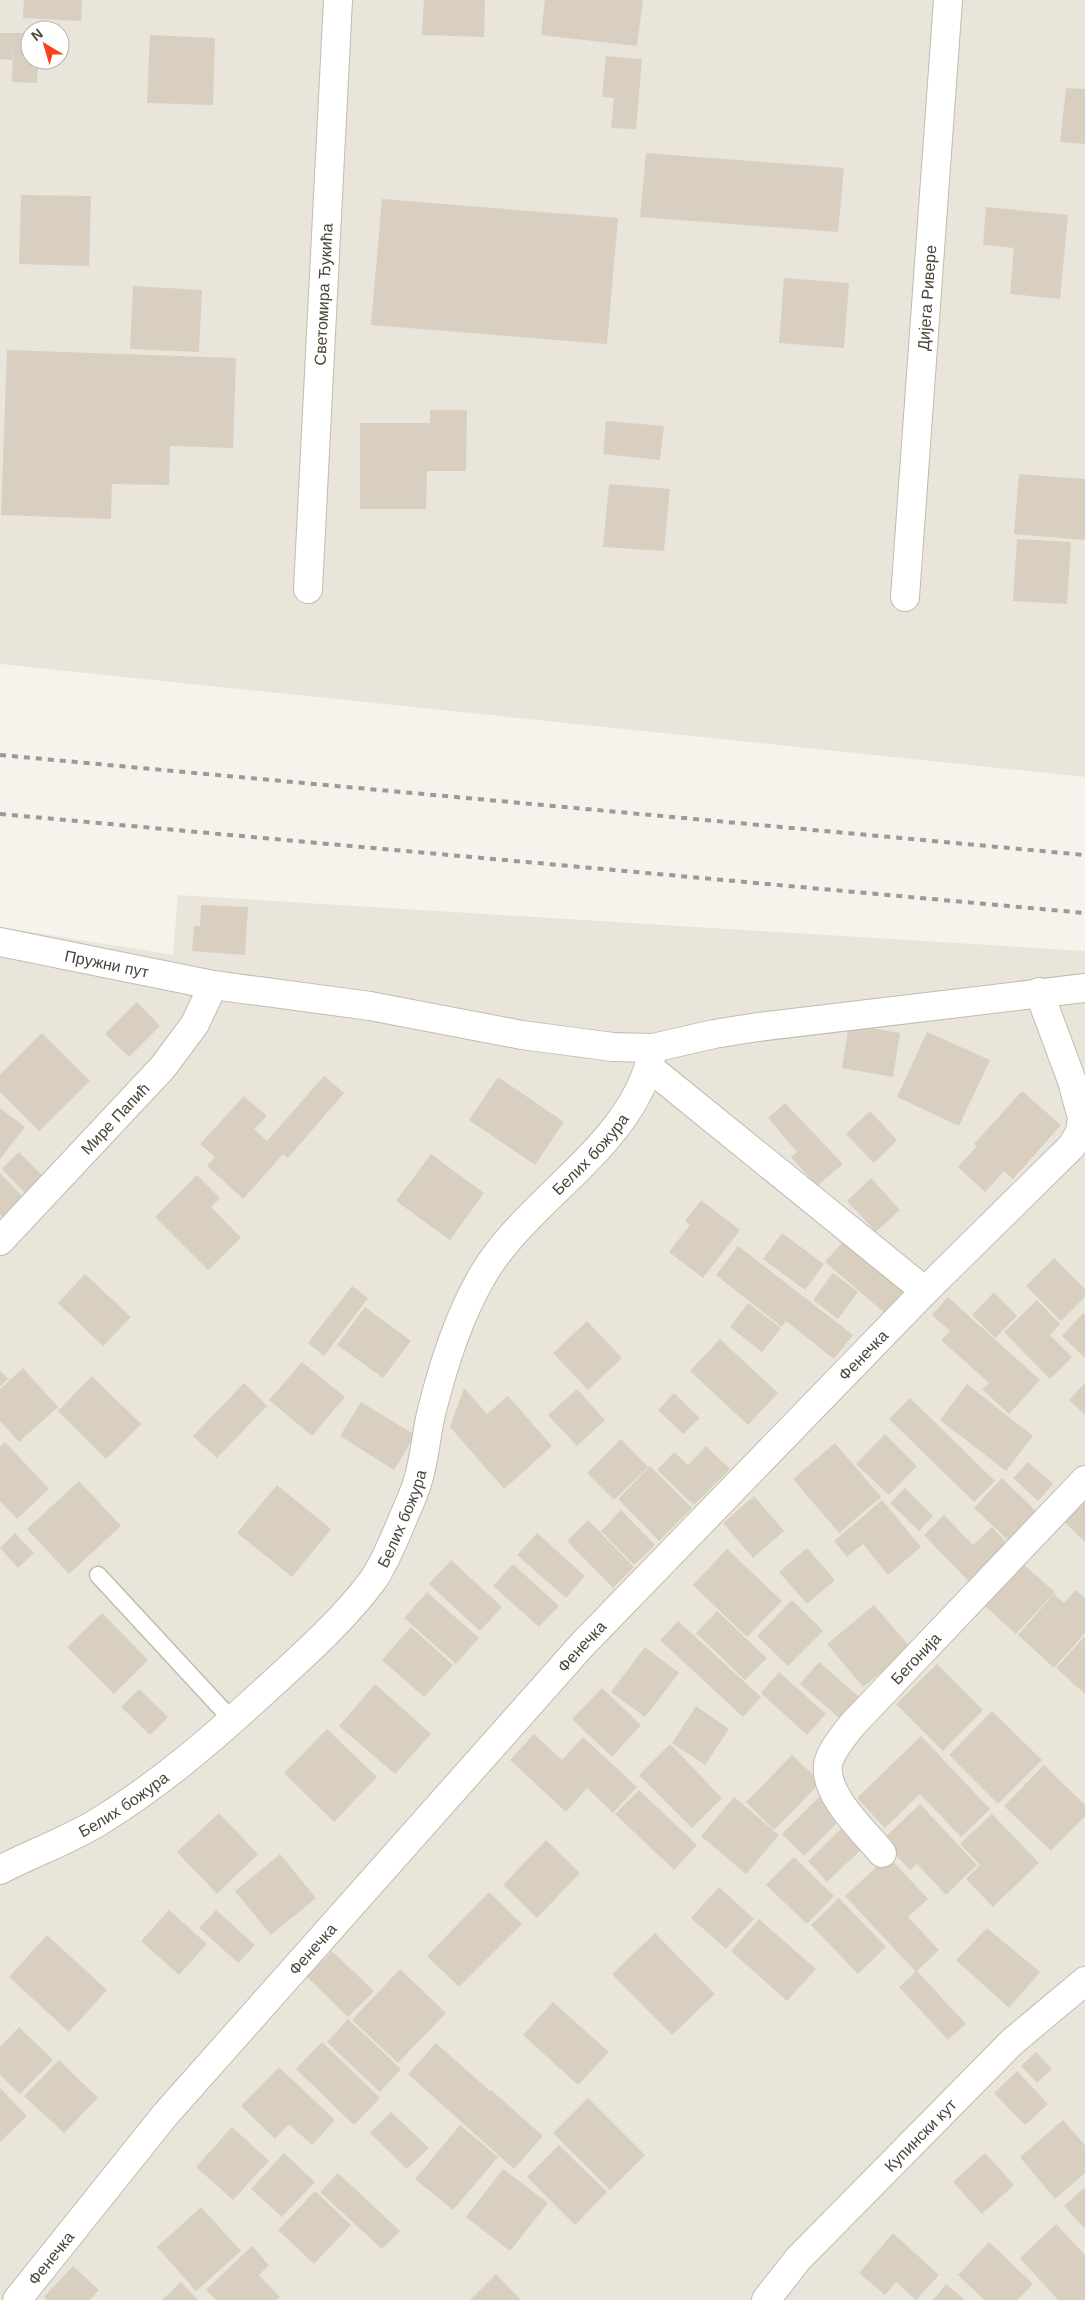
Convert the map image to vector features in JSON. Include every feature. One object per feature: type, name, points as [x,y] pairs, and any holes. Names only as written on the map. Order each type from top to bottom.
[{"type":"street","name":"Светомира Ђукића","points":[[308,588],[338,0]]},
{"type":"street","name":"Дијега Ривере","points":[[904,597],[948,0]]},
{"type":"street","name":"Пружни пут","points":[[0,942],[213,985],[370,1006],[522,1035],[614,1047],[652,1058],[714,1034],[1039,992],[1085,988]]},
{"type":"street","name":"Мире Папић","points":[[0,1241],[163,1067],[195,1024],[213,985]]},
{"type":"street","name":"Фенечка","points":[[16,2300],[165,2115],[581,1646],[925,1291],[1072,1146],[1080,1132],[1082,1118],[1078,1101],[1039,992]]},
{"type":"street","points":[[652,1058],[925,1291]]},
{"type":"street","name":"Белих божура","points":[[0,1870],[80,1833],[104,1819],[164,1776],[232,1720],[296,1662],[329,1629],[374,1578],[404,1519],[419,1478],[431,1412],[443,1370],[465,1308],[486,1270],[511,1239],[594,1152],[622,1119],[652,1058]]},
{"type":"street","name":"Бегонија","points":[[882,1853],[836,1797],[830,1783],[828,1764],[836,1746],[852,1725],[1085,1480]]},
{"type":"street","name":"Купински кут","points":[[766,2300],[798,2259],[1012,2042],[1085,1982]]},
{"type":"lane","points":[[98,1576],[232,1720]]},
{"type":"shaded area","points":[[0,0],[1085,0],[1085,777],[0,664]]},
{"type":"shaded area","points":[[178,895],[1085,951],[1085,2300],[0,2300],[0,927],[173,955]]},
{"type":"building","points":[[24,0],[82,0],[81,21],[23,18]]},
{"type":"building","points":[[424,0],[485,0],[484,37],[422,35]]},
{"type":"building","points":[[545,0],[643,0],[637,46],[541,35]]},
{"type":"building","points":[[0,33],[20,33],[20,70],[38,70],[37,83],[12,82],[13,38],[12,60],[0,59]]},
{"type":"building","points":[[150,35],[215,38],[213,105],[147,103]]},
{"type":"building","points":[[606,56],[642,59],[636,129],[611,128],[614,98],[602,97]]},
{"type":"building","points":[[1066,88],[1085,89],[1085,144],[1060,142]]},
{"type":"building","points":[[646,153],[844,168],[838,232],[640,217]]},
{"type":"building","points":[[21,195],[91,196],[89,266],[19,264]]},
{"type":"building","points":[[382,199],[618,218],[607,344],[371,325]]},
{"type":"building","points":[[986,207],[1068,215],[1060,299],[1010,294],[1014,248],[983,245]]},
{"type":"building","points":[[784,278],[849,283],[844,348],[779,343]]},
{"type":"building","points":[[133,286],[202,290],[199,352],[130,349]]},
{"type":"building","points":[[7,350],[236,358],[233,448],[170,446],[169,485],[112,484],[111,519],[1,515]]},
{"type":"building","points":[[430,410],[467,410],[466,471],[427,471],[426,509],[360,509],[360,423],[430,423]]},
{"type":"building","points":[[606,421],[664,426],[660,460],[603,454]]},
{"type":"building","points":[[1019,474],[1085,479],[1085,540],[1014,534]]},
{"type":"building","points":[[609,484],[670,489],[664,551],[603,547]]},
{"type":"building","points":[[1017,539],[1071,542],[1067,604],[1013,601]]},
{"type":"building","points":[[201,905],[248,907],[245,955],[192,951],[194,926],[200,926]]},
{"type":"building","points":[[137,1002],[160,1026],[129,1057],[105,1034]]},
{"type":"building","points":[[849,1024],[900,1033],[893,1077],[842,1068]]},
{"type":"building","points":[[927,1032],[990,1060],[959,1126],[897,1097]]},
{"type":"building","points":[[42,1033],[90,1081],[39,1131],[0,1092],[0,1075]]},
{"type":"building","points":[[324,1076],[344,1093],[288,1158],[283,1154],[243,1199],[207,1166],[215,1157],[200,1144],[244,1096],[267,1116],[254,1129],[267,1141]]},
{"type":"building","points":[[498,1077],[564,1122],[535,1165],[469,1120]]},
{"type":"building","points":[[1022,1091],[1061,1125],[1013,1179],[989,1157],[1004,1171],[985,1192],[958,1167],[977,1146],[974,1144]]},
{"type":"building","points":[[785,1103],[843,1164],[817,1186],[791,1157],[797,1152],[768,1118]]},
{"type":"building","points":[[0,1108],[25,1127],[0,1159]]},
{"type":"building","points":[[870,1111],[897,1140],[874,1163],[846,1134]]},
{"type":"building","points":[[19,1152],[45,1178],[27,1195],[2,1169]]},
{"type":"building","points":[[431,1154],[484,1193],[450,1240],[396,1201]]},
{"type":"building","points":[[0,1173],[25,1199],[5,1219],[0,1214]]},
{"type":"building","points":[[197,1175],[220,1198],[211,1207],[241,1238],[208,1270],[155,1217]]},
{"type":"building","points":[[871,1178],[900,1210],[876,1232],[847,1201]]},
{"type":"building","points":[[701,1200],[740,1230],[703,1278],[669,1252],[690,1225],[685,1221]]},
{"type":"building","points":[[782,1233],[824,1264],[805,1290],[763,1259]]},
{"type":"building","points":[[846,1238],[907,1289],[887,1315],[825,1262]]},
{"type":"building","points":[[738,1246],[853,1335],[834,1359],[786,1321],[782,1327],[716,1275]]},
{"type":"building","points":[[1054,1258],[1085,1289],[1085,1297],[1061,1321],[1026,1286]]},
{"type":"building","points":[[833,1273],[858,1292],[838,1319],[813,1300]]},
{"type":"building","points":[[85,1274],[131,1317],[103,1346],[58,1303]]},
{"type":"building","points":[[352,1286],[368,1298],[324,1356],[308,1343]]},
{"type":"building","points":[[994,1292],[1017,1316],[995,1338],[972,1315]]},
{"type":"building","points":[[948,1297],[1040,1380],[1009,1414],[982,1389],[989,1383],[941,1340],[950,1331],[932,1315]]},
{"type":"building","points":[[1037,1300],[1060,1324],[1050,1335],[1072,1357],[1050,1379],[1004,1332]]},
{"type":"building","points":[[748,1303],[781,1328],[762,1352],[730,1327]]},
{"type":"building","points":[[365,1307],[411,1341],[383,1378],[337,1345]]},
{"type":"building","points":[[1083,1313],[1085,1315],[1085,1358],[1062,1336]]},
{"type":"building","points":[[587,1321],[622,1358],[588,1390],[553,1353]]},
{"type":"building","points":[[720,1339],[778,1393],[748,1425],[690,1371]]},
{"type":"building","points":[[302,1362],[345,1397],[312,1436],[269,1400]]},
{"type":"building","points":[[23,1368],[58,1407],[19,1442],[0,1421],[0,1389]]},
{"type":"building","points":[[0,1371],[8,1379],[0,1387]]},
{"type":"building","points":[[92,1376],[141,1424],[106,1459],[58,1411]]},
{"type":"building","points":[[244,1383],[267,1406],[217,1458],[193,1436]]},
{"type":"building","points":[[1085,1383],[1085,1415],[1069,1400]]},
{"type":"building","points":[[967,1384],[1033,1436],[1006,1471],[940,1420]]},
{"type":"building","points":[[464,1388],[487,1414],[508,1396],[552,1446],[504,1489],[450,1427]]},
{"type":"building","points":[[577,1389],[605,1420],[577,1446],[548,1415]]},
{"type":"building","points":[[674,1393],[700,1418],[683,1434],[658,1410]]},
{"type":"building","points":[[910,1398],[995,1481],[974,1502],[889,1419]]},
{"type":"building","points":[[361,1402],[415,1435],[394,1470],[340,1436]]},
{"type":"building","points":[[885,1434],[917,1466],[889,1495],[856,1464]]},
{"type":"building","points":[[621,1439],[648,1467],[614,1500],[587,1473]]},
{"type":"building","points":[[5,1442],[49,1489],[17,1519],[0,1501],[0,1447]]},
{"type":"building","points":[[835,1443],[881,1497],[839,1533],[793,1479]]},
{"type":"building","points":[[706,1446],[730,1469],[694,1505],[657,1470],[674,1452],[688,1465]]},
{"type":"building","points":[[1028,1462],[1053,1484],[1038,1501],[1013,1478]]},
{"type":"building","points":[[650,1466],[692,1508],[659,1541],[618,1499]]},
{"type":"building","points":[[1002,1478],[1039,1514],[1011,1543],[974,1508]]},
{"type":"building","points":[[79,1481],[121,1526],[69,1574],[27,1529]]},
{"type":"building","points":[[277,1485],[331,1529],[292,1577],[237,1533]]},
{"type":"building","points":[[905,1488],[933,1516],[919,1531],[890,1503]]},
{"type":"building","points":[[1085,1490],[1085,1542],[1059,1517]]},
{"type":"building","points":[[754,1496],[784,1531],[753,1558],[723,1523]]},
{"type":"building","points":[[882,1500],[921,1547],[888,1575],[863,1544],[847,1557],[834,1541]]},
{"type":"building","points":[[621,1510],[655,1545],[634,1565],[601,1531]]},
{"type":"building","points":[[944,1515],[973,1545],[992,1527],[1009,1545],[970,1583],[924,1535]]},
{"type":"building","points":[[588,1520],[634,1567],[613,1588],[567,1541]]},
{"type":"building","points":[[15,1533],[34,1553],[18,1568],[0,1548]]},
{"type":"building","points":[[537,1533],[585,1576],[566,1598],[517,1555]]},
{"type":"building","points":[[807,1548],[835,1580],[807,1604],[779,1572]]},
{"type":"building","points":[[727,1549],[782,1601],[747,1637],[693,1585]]},
{"type":"building","points":[[451,1560],[502,1607],[480,1631],[429,1584]]},
{"type":"building","points":[[513,1564],[559,1606],[539,1627],[493,1586]]},
{"type":"building","points":[[1023,1564],[1055,1592],[1016,1634],[985,1606]]},
{"type":"building","points":[[1076,1590],[1085,1598],[1085,1633],[1054,1668],[1018,1635],[1054,1594],[1064,1603]]},
{"type":"building","points":[[427,1592],[479,1638],[456,1664],[404,1618]]},
{"type":"building","points":[[792,1600],[823,1631],[788,1666],[757,1636]]},
{"type":"building","points":[[874,1605],[911,1648],[863,1687],[827,1644]]},
{"type":"building","points":[[717,1611],[767,1658],[745,1680],[696,1633]]},
{"type":"building","points":[[102,1613],[148,1660],[114,1694],[67,1647]]},
{"type":"building","points":[[678,1621],[761,1697],[743,1717],[660,1640]]},
{"type":"building","points":[[411,1627],[453,1665],[424,1697],[382,1660]]},
{"type":"building","points":[[1085,1636],[1085,1694],[1056,1668]]},
{"type":"building","points":[[645,1647],[679,1673],[645,1717],[611,1692]]},
{"type":"building","points":[[819,1662],[864,1701],[845,1723],[800,1684]]},
{"type":"building","points":[[937,1664],[983,1710],[943,1751],[896,1704]]},
{"type":"building","points":[[779,1672],[826,1714],[807,1735],[761,1693]]},
{"type":"building","points":[[375,1684],[431,1734],[395,1774],[339,1726]]},
{"type":"building","points":[[602,1688],[641,1725],[612,1757],[572,1719]]},
{"type":"building","points":[[139,1689],[168,1717],[150,1735],[121,1707]]},
{"type":"building","points":[[696,1706],[729,1729],[705,1765],[672,1743]]},
{"type":"building","points":[[992,1711],[1042,1760],[998,1804],[949,1755]]},
{"type":"building","points":[[327,1729],[377,1777],[334,1822],[284,1773]]},
{"type":"building","points":[[534,1734],[562,1760],[583,1737],[637,1787],[613,1813],[587,1788],[566,1812],[510,1760]]},
{"type":"building","points":[[921,1736],[990,1809],[961,1837],[920,1794],[885,1828],[857,1798]]},
{"type":"building","points":[[670,1744],[722,1798],[692,1828],[639,1775]]},
{"type":"building","points":[[792,1755],[821,1782],[774,1830],[746,1802]]},
{"type":"building","points":[[1044,1765],[1085,1805],[1085,1816],[1051,1851],[1004,1806]]},
{"type":"building","points":[[639,1790],[697,1845],[674,1870],[615,1814]]},
{"type":"building","points":[[821,1795],[843,1817],[804,1856],[782,1834]]},
{"type":"building","points":[[734,1797],[779,1835],[746,1874],[701,1836]]},
{"type":"building","points":[[920,1804],[977,1865],[946,1895],[917,1864],[910,1870],[882,1840]]},
{"type":"building","points":[[219,1813],[258,1854],[217,1894],[177,1852]]},
{"type":"building","points":[[992,1814],[1039,1863],[993,1907],[966,1879],[980,1865],[960,1844]]},
{"type":"building","points":[[846,1824],[866,1845],[827,1882],[808,1861]]},
{"type":"building","points":[[546,1840],[580,1873],[537,1918],[503,1885]]},
{"type":"building","points":[[280,1854],[316,1898],[271,1935],[235,1891]]},
{"type":"building","points":[[888,1856],[928,1899],[908,1917],[939,1950],[916,1972],[845,1896]]},
{"type":"building","points":[[794,1857],[834,1896],[807,1924],[766,1885]]},
{"type":"building","points":[[719,1887],[754,1919],[726,1949],[691,1918]]},
{"type":"building","points":[[489,1892],[522,1924],[459,1987],[427,1956]]},
{"type":"building","points":[[839,1898],[886,1947],[858,1974],[811,1925]]},
{"type":"building","points":[[169,1910],[207,1944],[179,1975],[141,1941]]},
{"type":"building","points":[[216,1910],[255,1945],[238,1963],[199,1928]]},
{"type":"building","points":[[759,1919],[816,1969],[787,2001],[731,1951]]},
{"type":"building","points":[[987,1928],[1040,1972],[1009,2008],[956,1960]]},
{"type":"building","points":[[655,1933],[715,1994],[672,2035],[612,1974]]},
{"type":"building","points":[[47,1935],[107,1990],[69,2032],[9,1977]]},
{"type":"building","points":[[332,1951],[374,1991],[348,2017],[307,1977]]},
{"type":"building","points":[[400,1969],[446,2013],[398,2063],[352,2020]]},
{"type":"building","points":[[917,1971],[966,2024],[948,2040],[899,1987]]},
{"type":"building","points":[[553,2002],[609,2052],[578,2085],[523,2035]]},
{"type":"building","points":[[348,2019],[401,2069],[380,2092],[327,2042]]},
{"type":"building","points":[[19,2027],[53,2060],[20,2094],[0,2075],[0,2047]]},
{"type":"building","points":[[322,2042],[380,2098],[354,2125],[296,2069]]},
{"type":"building","points":[[436,2043],[543,2136],[514,2169],[408,2074]]},
{"type":"building","points":[[1036,2052],[1052,2069],[1037,2083],[1021,2066]]},
{"type":"building","points":[[59,2060],[98,2098],[64,2133],[24,2096]]},
{"type":"building","points":[[279,2067],[335,2120],[312,2145],[289,2124],[275,2139],[241,2106]]},
{"type":"building","points":[[1017,2071],[1048,2104],[1025,2125],[994,2093]]},
{"type":"building","points":[[0,2088],[27,2116],[0,2142]]},
{"type":"building","points":[[588,2098],[645,2155],[610,2190],[553,2133]]},
{"type":"building","points":[[391,2112],[429,2148],[407,2169],[370,2133]]},
{"type":"building","points":[[1063,2120],[1085,2145],[1085,2173],[1055,2199],[1020,2157]]},
{"type":"building","points":[[460,2125],[498,2157],[453,2210],[415,2179]]},
{"type":"building","points":[[232,2127],[269,2161],[233,2200],[196,2167]]},
{"type":"building","points":[[559,2145],[607,2192],[575,2225],[527,2177]]},
{"type":"building","points":[[284,2153],[315,2182],[282,2217],[251,2189]]},
{"type":"building","points":[[985,2153],[1014,2185],[982,2214],[953,2182]]},
{"type":"building","points":[[503,2169],[548,2203],[510,2251],[466,2217]]},
{"type":"building","points":[[338,2173],[400,2231],[382,2249],[320,2192]]},
{"type":"building","points":[[1085,2187],[1085,2229],[1064,2206]]},
{"type":"building","points":[[315,2191],[351,2225],[314,2264],[278,2230]]},
{"type":"building","points":[[201,2207],[241,2251],[196,2291],[157,2247]]},
{"type":"building","points":[[1056,2224],[1085,2255],[1085,2300],[1058,2300],[1020,2258]]},
{"type":"building","points":[[893,2233],[939,2275],[916,2300],[896,2282],[885,2295],[859,2273]]},
{"type":"building","points":[[989,2242],[1033,2284],[1017,2300],[984,2300],[958,2275]]},
{"type":"building","points":[[252,2246],[269,2265],[259,2275],[280,2297],[277,2300],[216,2300],[206,2290]]},
{"type":"building","points":[[73,2266],[99,2290],[90,2300],[47,2300],[44,2297]]},
{"type":"building","points":[[496,2274],[521,2300],[470,2300]]},
{"type":"building","points":[[181,2282],[198,2300],[162,2300]]},
{"type":"building","points":[[946,2284],[965,2300],[933,2300]]},
{"type":"railway","points":[[0,755],[1085,855]]},
{"type":"railway","points":[[0,814],[1085,913]]}]
